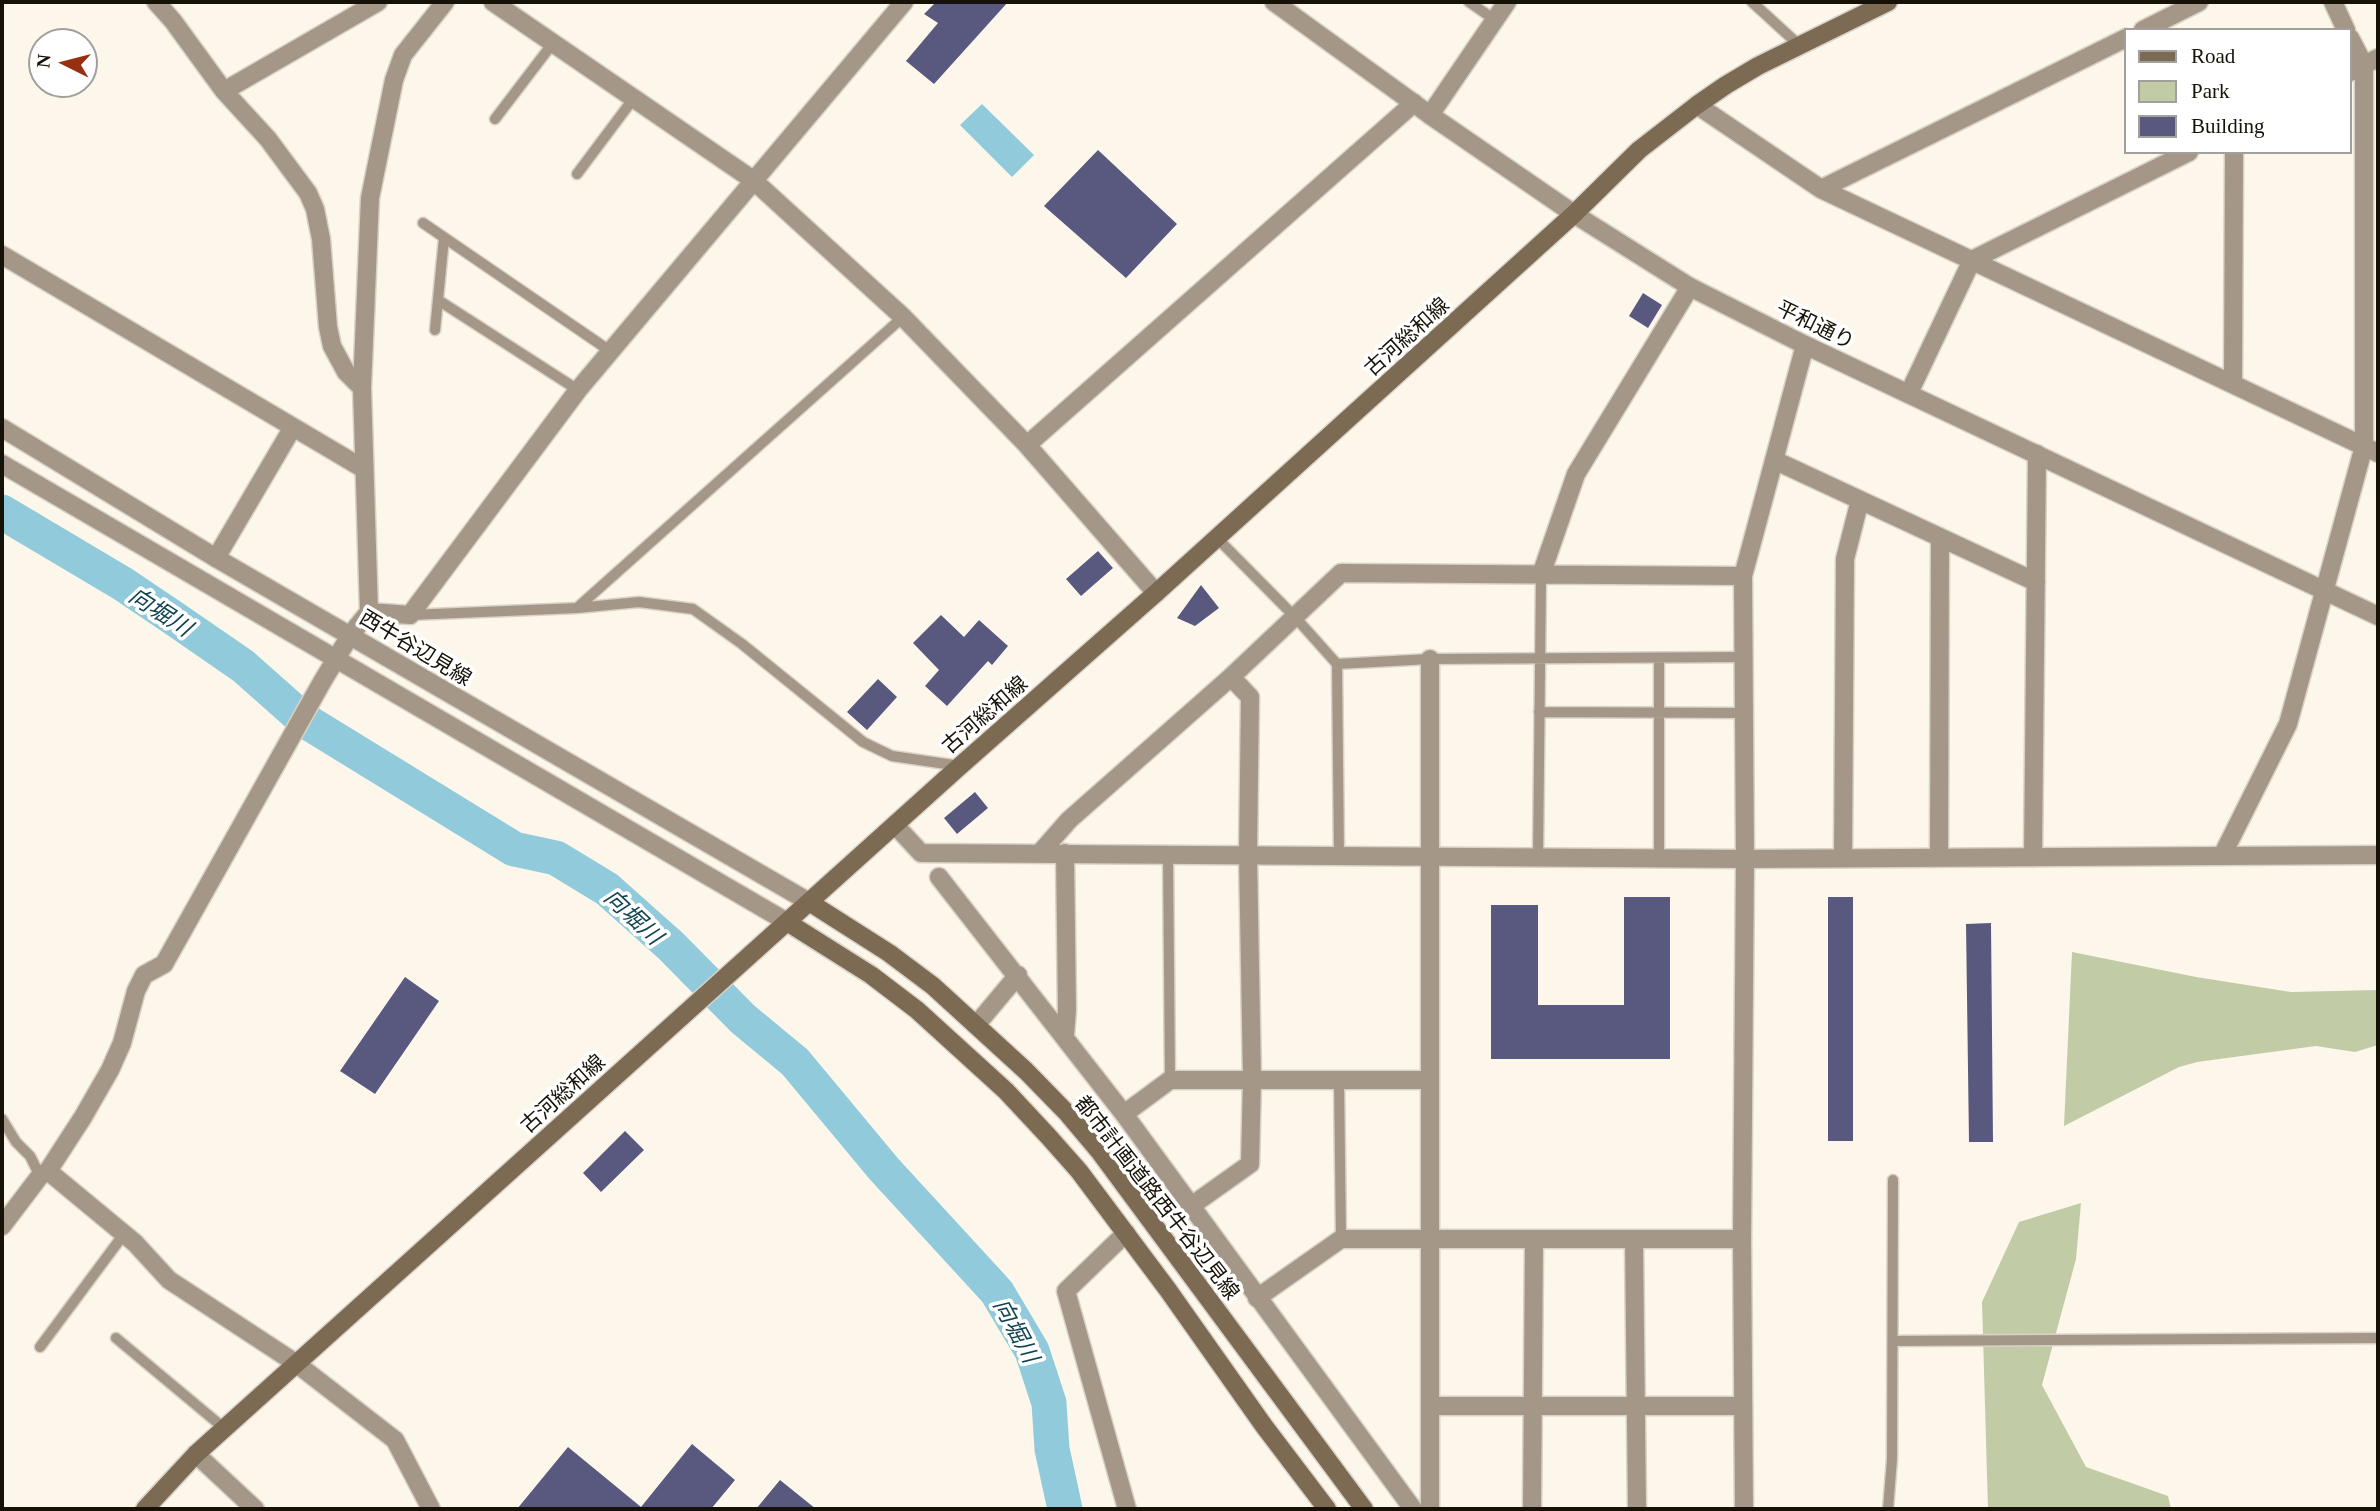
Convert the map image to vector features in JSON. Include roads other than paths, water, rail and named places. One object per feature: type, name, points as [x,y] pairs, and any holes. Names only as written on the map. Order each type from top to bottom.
[{"type":"main road","name":"古河総和線","points":[[145,1509],[196,1454],[1217,538],[1574,214],[1639,150],[1697,105],[1747,72],[1888,2]]},
{"type":"main road","name":"都市計画道路西牛谷辺見線","points":[[809,902],[889,953],[933,986],[1026,1071],[1099,1151],[1364,1509]]},
{"type":"main road","points":[[787,922],[871,975],[917,1010],[1006,1091],[1056,1145],[1126,1233],[1327,1509]]},
{"type":"street","points":[[156,2],[224,91],[268,139],[297,176],[315,209],[321,239],[332,346],[346,372],[362,388]]},
{"type":"street","points":[[224,91],[378,2]]},
{"type":"street","points":[[2,1226],[44,1173],[110,1070],[122,1043],[136,991],[144,975],[164,964],[322,682],[351,634],[369,612],[362,388],[370,198],[394,80],[403,55],[445,2]]},
{"type":"street","points":[[493,2],[753,180],[904,317],[1027,445],[1156,593]]},
{"type":"street","points":[[369,612],[410,615],[578,390],[904,2]]},
{"type":"street","name":"平和通り","points":[[1274,2],[1430,115],[1574,214],[1690,287],[1805,345],[2378,617]]},
{"type":"street","points":[[1430,115],[1507,2]]},
{"type":"street","points":[[2147,28],[2199,2]]},
{"type":"street","points":[[2333,2],[2345,28]]},
{"type":"street","points":[[1821,189],[2124,39]]},
{"type":"street","points":[[2222,856],[2288,724],[2324,591],[2371,449],[2364,65],[2352,42]]},
{"type":"street","points":[[1027,445],[1414,103]]},
{"type":"street","points":[[1697,105],[1821,189],[2371,449]]},
{"type":"street","points":[[1909,393],[1972,260],[2185,154]]},
{"type":"street","points":[[2233,384],[2234,154]]},
{"type":"street","points":[[2,255],[365,469]]},
{"type":"street","points":[[1541,575],[1576,474],[1690,287]]},
{"type":"street","points":[[1744,1509],[1743,576],[1805,345]]},
{"type":"street","points":[[216,558],[293,427]]},
{"type":"street","name":"西牛谷辺見線","points":[[2,428],[216,558],[809,902]]},
{"type":"street","points":[[2033,857],[2037,454]]},
{"type":"street","points":[[1774,460],[2036,582]]},
{"type":"street","points":[[2,464],[787,922]]},
{"type":"street","points":[[1843,858],[1845,559],[1860,500]]},
{"type":"street","points":[[1939,857],[1940,537]]},
{"type":"street","points":[[1040,853],[1069,820],[1231,677],[1341,573],[1743,576]]},
{"type":"street","points":[[1430,659],[1430,1509]]},
{"type":"street","points":[[1191,1206],[1250,1164],[1250,697],[1231,677]]},
{"type":"street","points":[[895,825],[921,853],[1659,859],[2378,855]]},
{"type":"street","points":[[1065,853],[1065,1035]]},
{"type":"street","points":[[939,877],[1065,1035],[1413,1509]]},
{"type":"street","points":[[977,1024],[1018,975]]},
{"type":"street","points":[[1124,1114],[1170,1080],[1430,1080]]},
{"type":"street","points":[[44,1173],[124,1234],[169,1280],[298,1364],[395,1440],[431,1509]]},
{"type":"street","points":[[1126,1233],[1066,1291],[1127,1509]]},
{"type":"street","points":[[1257,1298],[1341,1239],[1742,1239]]},
{"type":"street","points":[[1532,1509],[1534,1240]]},
{"type":"street","points":[[1634,1240],[1637,1509]]},
{"type":"street","points":[[1430,1406],[1743,1406]]},
{"type":"street","points":[[196,1454],[255,1509]]},
{"type":"lane","points":[[1469,2],[1495,20]]},
{"type":"lane","points":[[1752,2],[1799,45]]},
{"type":"lane","points":[[495,119],[553,43]]},
{"type":"lane","points":[[577,174],[634,98]]},
{"type":"lane","points":[[422,223],[610,351]]},
{"type":"lane","points":[[435,330],[444,238]]},
{"type":"lane","points":[[438,300],[578,390]]},
{"type":"lane","points":[[576,608],[904,317]]},
{"type":"lane","points":[[1217,538],[1337,664],[1339,856]]},
{"type":"lane","points":[[1538,858],[1541,575]]},
{"type":"lane","points":[[410,615],[576,608],[639,602],[693,609],[743,644],[863,742],[892,756],[960,766]]},
{"type":"lane","points":[[1337,664],[1430,659],[1743,657]]},
{"type":"lane","points":[[1659,658],[1659,859]]},
{"type":"lane","points":[[1539,712],[1744,713]]},
{"type":"lane","points":[[1168,854],[1170,1080]]},
{"type":"lane","points":[[1339,1080],[1341,1239]]},
{"type":"lane","points":[[2,1119],[16,1142],[44,1173]]},
{"type":"lane","points":[[1888,1509],[1892,1458],[1894,1180]]},
{"type":"lane","points":[[40,1347],[124,1234]]},
{"type":"lane","points":[[116,1338],[225,1429]]},
{"type":"lane","points":[[1893,1341],[2378,1338]]},
{"type":"water","points":[[982,104],[1034,155],[1012,177],[960,125]]},
{"type":"waterway","name":"向堀川","points":[[2,512],[123,584],[172,617],[243,666],[304,720],[514,849],[556,858],[607,889],[671,946],[743,1019],[795,1062],[884,1169],[997,1292],[1032,1351],[1049,1403],[1052,1449],[1065,1509]]}]
